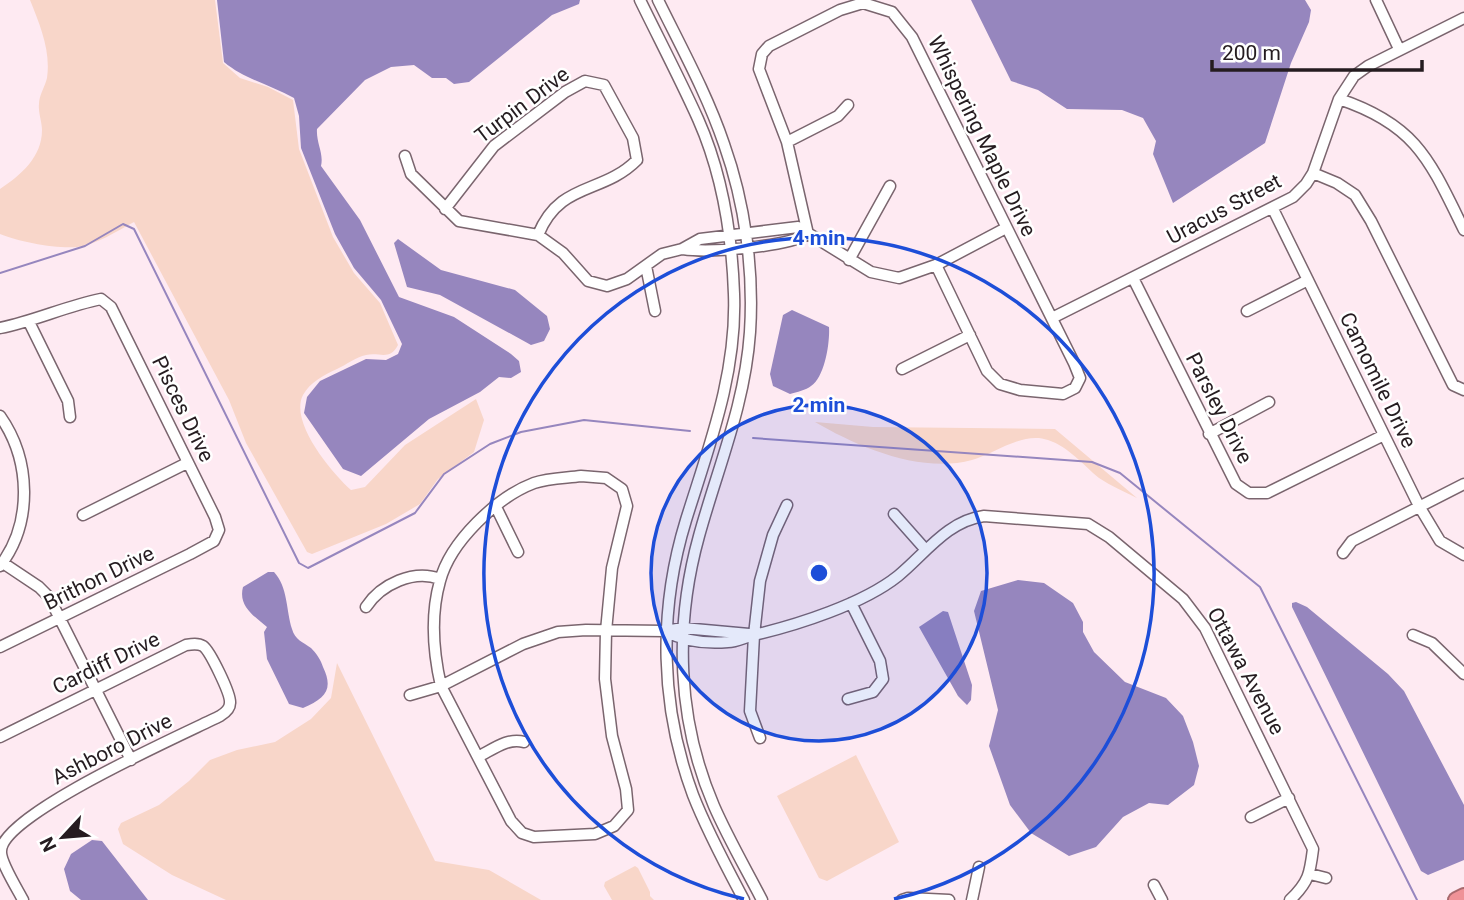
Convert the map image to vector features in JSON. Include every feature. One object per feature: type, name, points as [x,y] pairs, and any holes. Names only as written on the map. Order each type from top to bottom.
[{"type":"highway","points":[[1456,900],[1464,896]]},
{"type":"street","points":[[640,0],[699,120],[711,156],[729,235],[734,295],[733,340],[726,386],[716,429],[675,561],[665,631],[668,691],[684,768],[705,823],[744,900]]},
{"type":"street","points":[[658,0],[724,144],[736,184],[747,246],[750,321],[746,370],[737,414],[691,567],[682,640],[685,702],[696,754],[715,808],[762,900]]},
{"type":"street","points":[[1376,0],[1399,49]]},
{"type":"street","name":"Whispering Maple Drive","points":[[808,234],[787,142],[759,69],[762,54],[769,46],[839,10],[864,2],[892,12],[912,37],[1080,378],[1075,388],[1063,394],[1020,390],[1000,384],[987,370],[936,265]]},
{"type":"street","name":"Uracus Street","points":[[1052,318],[1293,197],[1313,173],[1339,99],[1354,76],[1399,49],[1464,18]]},
{"type":"street","points":[[672,64],[686,57]]},
{"type":"street","name":"Turpin Drive","points":[[445,209],[494,146],[575,86],[585,81],[604,86],[633,138],[637,160],[623,174],[569,195],[545,219],[538,235]]},
{"type":"street","points":[[1339,99],[1356,104],[1387,120],[1413,141],[1431,164],[1464,230]]},
{"type":"street","points":[[787,142],[838,116],[848,105]]},
{"type":"street","points":[[405,156],[411,174],[459,221],[538,235],[562,253],[588,281],[607,286],[627,279],[662,254],[682,249],[700,239],[798,227],[871,272],[899,278],[936,265],[1006,228]]},
{"type":"street","points":[[1313,173],[1337,183],[1355,195],[1371,220],[1453,385],[1464,390]]},
{"type":"street","points":[[849,260],[890,186]]},
{"type":"street","name":"Camomile Drive","points":[[1273,209],[1419,506],[1440,541],[1464,555]]},
{"type":"street","points":[[682,249],[701,251],[747,246],[800,239],[808,234]]},
{"type":"street","points":[[646,266],[655,311]]},
{"type":"street","name":"Parsley Drive","points":[[1133,278],[1236,484],[1249,492],[1267,493],[1384,435]]},
{"type":"street","points":[[1247,311],[1308,280]]},
{"type":"street","name":"Pisces Drive","points":[[29,323],[82,303],[101,299],[111,307],[215,517],[219,530],[214,541]]},
{"type":"street","points":[[0,328],[29,323],[68,401],[69,417]]},
{"type":"street","points":[[902,369],[970,335]]},
{"type":"street","points":[[1209,434],[1269,402]]},
{"type":"street","points":[[0,416],[19,454],[24,487],[19,528],[2,565],[47,593],[131,760]]},
{"type":"street","points":[[83,515],[187,463]]},
{"type":"street","points":[[581,475],[606,478],[621,489],[627,506],[612,568],[605,679],[612,736],[626,789],[628,810],[614,826],[595,834],[534,837],[522,833],[511,821],[441,686],[435,662],[432,629],[440,579],[458,545],[478,519],[495,505],[534,483],[581,475]]},
{"type":"street","points":[[1343,553],[1352,541],[1464,484]]},
{"type":"street","points":[[495,505],[518,552]]},
{"type":"street","points":[[760,738],[750,711],[760,581],[773,535],[787,505]]},
{"type":"street","points":[[894,514],[925,550]]},
{"type":"street","name":"Ottawa Avenue","points":[[665,631],[682,640],[730,642],[769,632],[851,603],[896,578],[948,530],[971,518],[984,516],[1088,524],[1109,537],[1183,599],[1205,628],[1313,849],[1310,874]]},
{"type":"street","name":"Brithon Drive","points":[[0,647],[214,541]]},
{"type":"street","points":[[366,607],[375,593],[414,575],[427,574],[440,579]]},
{"type":"street","points":[[848,699],[873,692],[883,679],[880,661],[851,603]]},
{"type":"street","name":"Ottawa Avenue","points":[[410,695],[441,686],[523,644],[558,632],[665,631],[682,628],[754,635]]},
{"type":"street","points":[[1413,635],[1432,643],[1464,674]]},
{"type":"street","name":"Cardiff Drive","points":[[0,737],[186,645],[194,643],[204,646],[218,673]]},
{"type":"street","name":"Ashboro Drive","points":[[23,900],[1,851],[6,840],[46,804],[227,711],[229,695],[218,673]]},
{"type":"street","points":[[478,757],[509,741],[524,742]]},
{"type":"street","points":[[1251,817],[1289,798]]},
{"type":"street","points":[[727,867],[742,861]]},
{"type":"street","points":[[972,900],[979,867]]},
{"type":"street","points":[[1290,900],[1303,887],[1310,874],[1326,878]]},
{"type":"street","points":[[1154,885],[1162,900]]},
{"type":"street","points":[[902,900],[949,900]]},
{"type":"shaded area","points":[[30,0],[215,0],[223,63],[240,78],[268,87],[293,100],[299,149],[333,237],[354,273],[380,303],[398,345],[392,353],[359,357],[322,376],[303,395],[300,406],[302,419],[324,460],[351,490],[365,487],[405,445],[476,399],[484,420],[474,452],[438,479],[420,504],[386,524],[312,554],[307,552],[246,443],[229,400],[134,222],[99,241],[77,247],[38,244],[0,234],[0,189],[29,164],[41,140],[39,104],[48,68],[44,38]]},
{"type":"shaded area","points":[[217,0],[580,0],[579,4],[552,15],[469,82],[454,84],[446,78],[432,78],[414,65],[391,67],[365,80],[317,129],[321,166],[360,220],[399,297],[454,317],[511,354],[519,361],[521,372],[511,378],[499,377],[480,392],[429,419],[361,476],[343,469],[304,413],[307,397],[320,381],[366,359],[386,360],[398,354],[402,344],[381,300],[354,268],[335,234],[301,148],[299,116],[294,98],[240,73],[224,62]]},
{"type":"shaded area","points":[[971,0],[1305,0],[1311,10],[1265,143],[1173,203],[1153,154],[1156,141],[1143,118],[1122,110],[1067,109],[1038,90],[1011,81]]},
{"type":"shaded area","points":[[398,239],[441,270],[515,290],[547,316],[550,329],[544,341],[531,345],[440,295],[407,287],[394,243]]},
{"type":"shaded area","points":[[792,310],[829,327],[829,333],[826,359],[820,375],[807,389],[790,394],[773,386],[770,374],[783,315]]},
{"type":"shaded area","points":[[815,422],[873,427],[1055,429],[1137,498],[1099,478],[1069,452],[1048,440],[1029,438],[972,460],[932,463],[911,461],[870,449]]},
{"type":"shaded area","points":[[268,572],[274,572],[282,585],[293,633],[315,652],[328,682],[322,697],[303,708],[289,704],[267,659],[264,632],[267,627],[248,610],[243,600],[243,587]]},
{"type":"shaded area","points":[[1018,580],[1044,583],[1073,603],[1083,622],[1083,632],[1094,652],[1125,682],[1166,698],[1183,716],[1199,766],[1194,785],[1168,805],[1149,803],[1123,817],[1096,847],[1069,856],[1031,833],[1010,805],[989,746],[998,710],[974,611],[981,591]]},
{"type":"shaded area","points":[[1292,603],[1307,607],[1388,674],[1404,691],[1464,805],[1464,860],[1428,875],[1421,871],[1292,607]]},
{"type":"shaded area","points":[[943,611],[948,612],[972,685],[971,700],[967,705],[958,696],[919,627]]},
{"type":"shaded area","points":[[337,663],[435,861],[489,870],[541,900],[226,900],[172,875],[123,844],[118,829],[121,823],[159,805],[210,760],[237,750],[275,742],[311,719],[331,698]]},
{"type":"shaded area","points":[[856,755],[899,842],[827,881],[819,878],[777,796]]},
{"type":"shaded area","points":[[92,840],[102,841],[148,900],[81,900],[70,891],[64,869],[71,854]]},
{"type":"shaded area","points":[[635,866],[654,900],[612,900],[604,886],[605,882]]},
{"type":"waterway","points":[[0,273],[85,246],[123,224],[134,229],[299,563],[308,568],[415,513],[444,474],[490,444],[521,432],[584,420],[690,431]]},
{"type":"waterway","points":[[753,438],[1092,462],[1120,473],[1260,587],[1417,900]]}]
